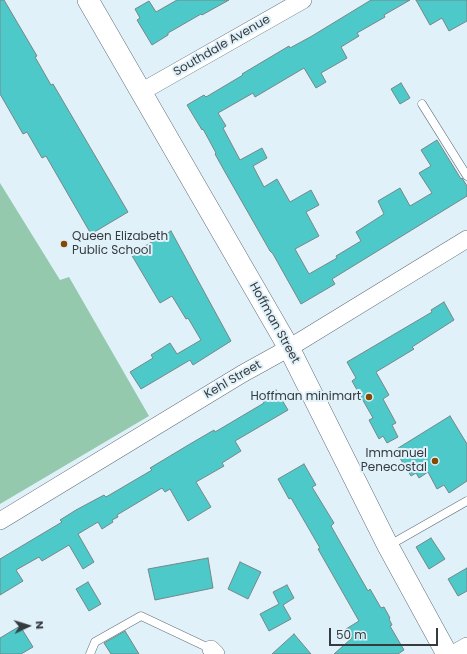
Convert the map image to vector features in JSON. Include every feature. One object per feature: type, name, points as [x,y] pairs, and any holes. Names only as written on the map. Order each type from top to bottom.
[{"type":"street","name":"Hoffman Street","points":[[88,0],[289,348],[388,546],[447,654]]},
{"type":"street","name":"Southdale Avenue","points":[[141,92],[303,0]]},
{"type":"street","name":"Kehl Street","points":[[0,521],[242,374],[289,348],[467,239]]},
{"type":"street","points":[[453,654],[467,646]]},
{"type":"lane","points":[[422,104],[467,176]]},
{"type":"lane","points":[[388,546],[467,501]]},
{"type":"lane","points":[[90,654],[95,642],[142,616],[211,652]]},
{"type":"green space","points":[[0,183],[60,280],[69,277],[149,416],[0,504]]},
{"type":"building","points":[[0,0],[4,0],[37,56],[35,57],[51,85],[53,84],[128,212],[91,234],[46,156],[42,158],[27,132],[23,134],[0,94]]},
{"type":"building","points":[[177,0],[229,0],[168,33],[168,35],[152,45],[137,20],[140,18],[135,9],[149,1],[156,12]]},
{"type":"building","points":[[371,0],[410,0],[384,15],[385,17],[357,33],[359,36],[341,47],[347,58],[321,73],[326,82],[316,88],[304,68],[255,97],[253,93],[218,113],[226,126],[223,128],[240,160],[262,148],[267,158],[253,166],[264,187],[277,179],[290,202],[311,190],[319,205],[306,212],[319,236],[295,249],[309,274],[337,258],[336,256],[361,241],[356,232],[384,214],[378,201],[400,188],[410,206],[432,193],[419,173],[431,166],[421,150],[437,140],[461,179],[462,178],[467,186],[467,196],[332,279],[335,284],[301,304],[225,172],[203,129],[202,130],[187,105],[204,95],[206,97],[289,46],[290,48],[312,36]]},
{"type":"building","points":[[416,0],[467,0],[467,21],[449,31],[442,18],[430,25]]},
{"type":"building","points":[[401,83],[410,98],[400,104],[391,89]]},
{"type":"building","points":[[171,231],[231,341],[193,365],[190,360],[141,389],[130,372],[153,358],[151,355],[170,343],[177,354],[201,340],[188,318],[186,319],[172,296],[160,303],[131,254]]},
{"type":"building","points":[[444,302],[454,320],[412,347],[414,349],[376,372],[389,395],[383,399],[396,423],[392,425],[398,437],[387,443],[383,436],[379,439],[369,420],[373,418],[352,381],[356,378],[347,362],[432,312],[431,310]]},
{"type":"building","points":[[276,390],[288,410],[235,441],[241,451],[222,463],[224,466],[196,482],[211,507],[188,521],[170,489],[165,492],[162,488],[117,515],[118,517],[112,520],[113,522],[102,529],[98,522],[78,534],[94,562],[83,569],[69,545],[42,561],[39,557],[16,570],[23,581],[0,595],[0,559],[62,522],[60,520],[76,510],[104,495],[106,497],[152,470],[150,468],[190,444],[214,430],[215,432],[264,403],[262,399]]},
{"type":"building","name":"Immanuel Penecostal","points":[[450,416],[467,444],[467,481],[449,493],[444,485],[437,489],[428,472],[419,478],[416,473],[411,476],[395,450]]},
{"type":"building","points":[[304,464],[316,485],[312,487],[334,523],[331,526],[368,591],[370,589],[381,608],[384,607],[390,618],[389,619],[392,625],[390,626],[404,650],[398,654],[334,654],[352,638],[346,629],[359,621],[318,549],[320,548],[291,498],[289,499],[278,479]]},
{"type":"building","points":[[431,538],[445,559],[429,569],[416,547]]},
{"type":"building","points":[[208,558],[213,588],[155,600],[148,569]]},
{"type":"building","points":[[240,562],[261,572],[248,599],[228,589]]},
{"type":"building","points":[[467,568],[467,591],[458,596],[448,579]]},
{"type":"building","points":[[88,582],[101,604],[89,611],[76,589]]},
{"type":"building","points":[[287,585],[294,598],[283,605],[291,619],[269,631],[260,614],[279,604],[273,592]]},
{"type":"building","points":[[20,626],[33,647],[21,654],[0,654],[0,638]]},
{"type":"building","points":[[125,631],[139,654],[111,654],[104,643]]},
{"type":"building","points":[[294,634],[311,654],[272,654]]},
{"type":"place","name":"Queen Elizabeth Public School","points":[[64,244]]},
{"type":"place","name":"Hoffman minimart","points":[[369,397]]},
{"type":"place","name":"Immanuel Penecostal","points":[[435,461]]}]
